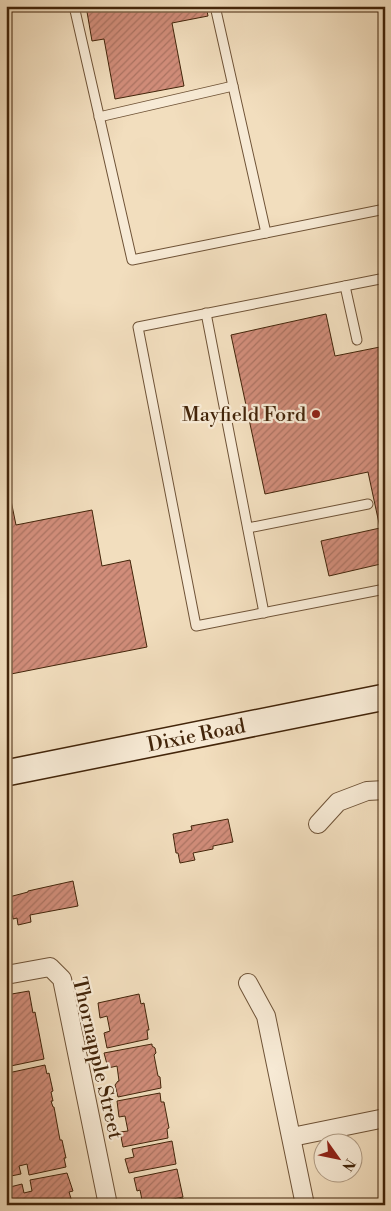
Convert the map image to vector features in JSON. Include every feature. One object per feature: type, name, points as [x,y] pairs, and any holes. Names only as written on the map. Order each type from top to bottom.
[{"type":"main road","name":"Dixie Road","points":[[6,773],[385,698]]},
{"type":"street","points":[[318,824],[338,802],[367,790],[385,790]]},
{"type":"street","name":"Thornapple Street","points":[[6,975],[50,967],[62,979],[108,1205]]},
{"type":"street","points":[[248,983],[266,1016],[306,1205]]},
{"type":"street","points":[[292,1137],[385,1118]]},
{"type":"lane","points":[[74,6],[132,260],[385,209]]},
{"type":"lane","points":[[215,6],[266,233]]},
{"type":"lane","points":[[99,117],[233,86]]},
{"type":"lane","points":[[385,278],[138,327],[196,626],[385,589]]},
{"type":"lane","points":[[345,286],[357,340]]},
{"type":"lane","points":[[206,313],[264,613]]},
{"type":"lane","points":[[248,528],[368,504]]},
{"type":"building","points":[[86,6],[206,6],[208,16],[172,23],[184,86],[115,99],[104,39],[92,41]]},
{"type":"building","name":"Mayfield Ford","points":[[326,314],[335,356],[385,346],[385,563],[329,576],[321,541],[380,528],[368,472],[265,494],[231,335]]},
{"type":"building","points":[[6,476],[16,525],[92,510],[102,566],[130,560],[147,647],[6,675]]},
{"type":"building","points":[[228,819],[233,842],[193,853],[195,860],[180,863],[178,853],[176,853],[173,834],[192,830],[191,826]]},
{"type":"building","points":[[73,881],[78,906],[30,915],[31,922],[18,925],[17,918],[13,919],[9,897]]},
{"type":"building","points":[[29,991],[44,1059],[6,1067],[6,995]]},
{"type":"building","points":[[139,994],[141,1004],[144,1003],[149,1030],[147,1030],[148,1039],[107,1048],[104,1033],[110,1031],[107,1016],[100,1018],[98,1003]]},
{"type":"building","points":[[152,1044],[155,1048],[156,1053],[154,1055],[161,1088],[118,1097],[115,1085],[119,1081],[117,1066],[108,1068],[104,1053]]},
{"type":"building","points":[[45,1065],[53,1091],[51,1092],[53,1101],[51,1101],[54,1107],[60,1140],[62,1140],[66,1167],[29,1175],[27,1164],[19,1166],[21,1174],[6,1177],[6,1084],[10,1084],[8,1073]]},
{"type":"building","points":[[160,1093],[161,1102],[164,1102],[169,1128],[167,1129],[168,1138],[123,1147],[120,1132],[128,1131],[125,1116],[119,1117],[117,1101]]},
{"type":"building","points":[[172,1141],[176,1164],[129,1173],[125,1159],[134,1157],[132,1149]]},
{"type":"building","points":[[177,1169],[183,1197],[143,1205],[140,1190],[137,1191],[134,1178]]},
{"type":"building","points":[[67,1173],[73,1191],[69,1192],[73,1205],[7,1205],[6,1188],[22,1184],[24,1193],[32,1191],[30,1180]]},
{"type":"building","points":[[183,1198],[185,1205],[152,1205]]},
{"type":"place","name":"Mayfield Ford","points":[[316,414]]}]
